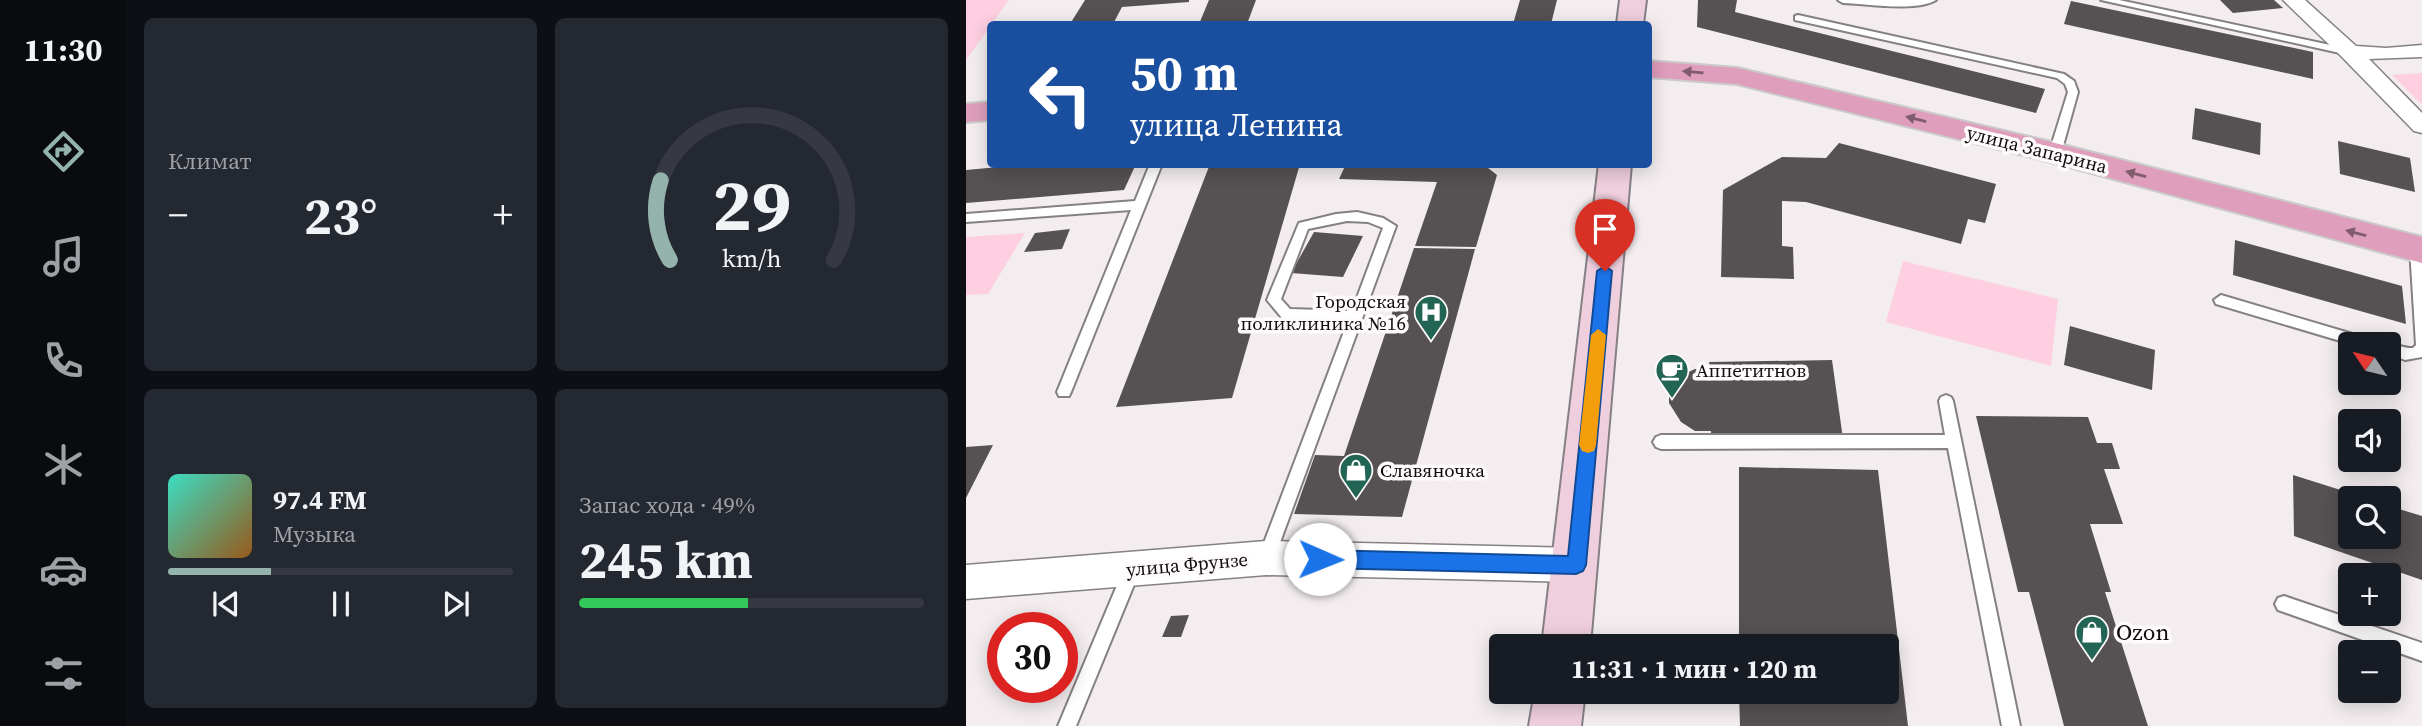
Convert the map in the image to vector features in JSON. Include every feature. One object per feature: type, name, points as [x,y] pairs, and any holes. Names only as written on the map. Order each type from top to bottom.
[{"type":"main road","points":[[1630,21],[1633,0]]},
{"type":"main road","name":"улица Запарина","points":[[1652,69],[1737,76],[2055,153],[2419,249]]},
{"type":"main road","points":[[966,113],[987,111]]},
{"type":"main road","points":[[1567,634],[1615,168]]},
{"type":"main road","points":[[1555,726],[1558,704]]},
{"type":"street","points":[[2293,0],[2350,52],[2422,126]]},
{"type":"street","points":[[2350,52],[2386,54],[2422,51]]},
{"type":"street","name":"улица Фрунзе","points":[[966,582],[1266,558],[1576,565]]},
{"type":"lane","points":[[1843,0],[1900,3],[1931,0]]},
{"type":"lane","points":[[2106,0],[2350,52]]},
{"type":"lane","points":[[1798,18],[2060,76],[2070,83],[2073,92],[2055,153]]},
{"type":"lane","points":[[1064,392],[1154,168]]},
{"type":"lane","points":[[966,218],[1139,205]]},
{"type":"lane","points":[[1266,558],[1357,316],[1390,226],[1373,216],[1339,216],[1303,226],[1274,300],[1287,314],[1357,316]]},
{"type":"lane","points":[[2401,353],[2417,353],[2422,345],[2419,249]]},
{"type":"lane","points":[[2221,300],[2338,334]]},
{"type":"lane","points":[[1946,401],[2011,726]]},
{"type":"lane","points":[[1661,442],[1954,442]]},
{"type":"lane","points":[[1068,726],[1132,568]]},
{"type":"lane","points":[[2284,604],[2422,652]]},
{"type":"shaded area","points":[[966,0],[1009,0],[994,21],[987,21],[987,31],[966,60]]},
{"type":"shaded area","points":[[2422,73],[2422,105],[2392,75]]},
{"type":"shaded area","points":[[1025,233],[988,294],[966,295],[966,237]]},
{"type":"shaded area","points":[[1903,261],[2058,299],[2051,366],[1886,322]]},
{"type":"building","points":[[1085,0],[1189,0],[1122,7],[1115,21],[1072,21]]},
{"type":"building","points":[[1209,0],[1256,0],[1248,21],[1200,21]]},
{"type":"building","points":[[1520,0],[1557,0],[1552,21],[1514,21]]},
{"type":"building","points":[[1698,0],[1737,0],[1735,12],[2045,89],[2036,113],[1697,27]]},
{"type":"building","points":[[2220,0],[2274,0],[2283,8],[2233,13]]},
{"type":"building","points":[[2071,1],[2313,52],[2313,79],[2064,24]]},
{"type":"building","points":[[2195,108],[2261,123],[2260,155],[2192,139]]},
{"type":"building","points":[[2338,141],[2410,158],[2415,192],[2340,174]]},
{"type":"building","points":[[1839,143],[1996,184],[1985,223],[1968,219],[1961,244],[1806,202],[1782,201],[1782,246],[1793,247],[1794,279],[1721,277],[1723,190],[1782,157],[1826,158]]},
{"type":"building","points":[[1134,168],[1124,190],[966,203],[966,170]]},
{"type":"building","points":[[1208,168],[1299,168],[1232,398],[1116,407]]},
{"type":"building","points":[[1344,168],[1488,168],[1497,175],[1476,247],[1415,246],[1437,182],[1339,179]]},
{"type":"building","points":[[1070,229],[1062,249],[1024,252],[1035,233]]},
{"type":"building","points":[[1314,232],[1363,236],[1343,277],[1291,273]]},
{"type":"building","points":[[2235,240],[2402,286],[2406,324],[2233,275]]},
{"type":"building","points":[[1414,248],[1475,249],[1402,517],[1294,514],[1315,455],[1344,456]]},
{"type":"building","points":[[2070,326],[2155,350],[2152,390],[2064,365]]},
{"type":"building","points":[[1832,360],[1843,439],[1711,440],[1711,431],[1695,431],[1681,422],[1669,403],[1669,395],[1682,375],[1695,369],[1710,369],[1709,362]]},
{"type":"building","points":[[1976,416],[2088,417],[2097,443],[2112,443],[2120,469],[2104,469],[2123,524],[2090,524],[2111,592],[2105,592],[2148,726],[2064,726],[2029,592],[2018,592]]},
{"type":"building","points":[[993,445],[966,498],[966,447]]},
{"type":"building","points":[[1739,467],[1878,470],[1897,634],[1739,634]]},
{"type":"building","points":[[2293,475],[2338,489],[2338,549],[2401,549],[2401,510],[2422,516],[2422,580],[2401,573],[2401,563],[2373,563],[2294,536]]},
{"type":"building","points":[[1189,615],[1181,637],[1162,637],[1171,616]]},
{"type":"building","points":[[1899,649],[1908,726],[1740,726],[1739,704],[1899,704]]},
{"type":"slow traffic","points":[[1588,445],[1598,335]]},
{"type":"place","name":"Городская поликлиника №16","points":[[1431,342]]},
{"type":"place","name":"Аппетитнов","points":[[1672,400]]},
{"type":"place","name":"Славяночка","points":[[1356,500]]},
{"type":"place","name":"Ozon","points":[[2092,662]]},
{"type":"route","points":[[1320,559],[1576,565],[1605,271]]}]
